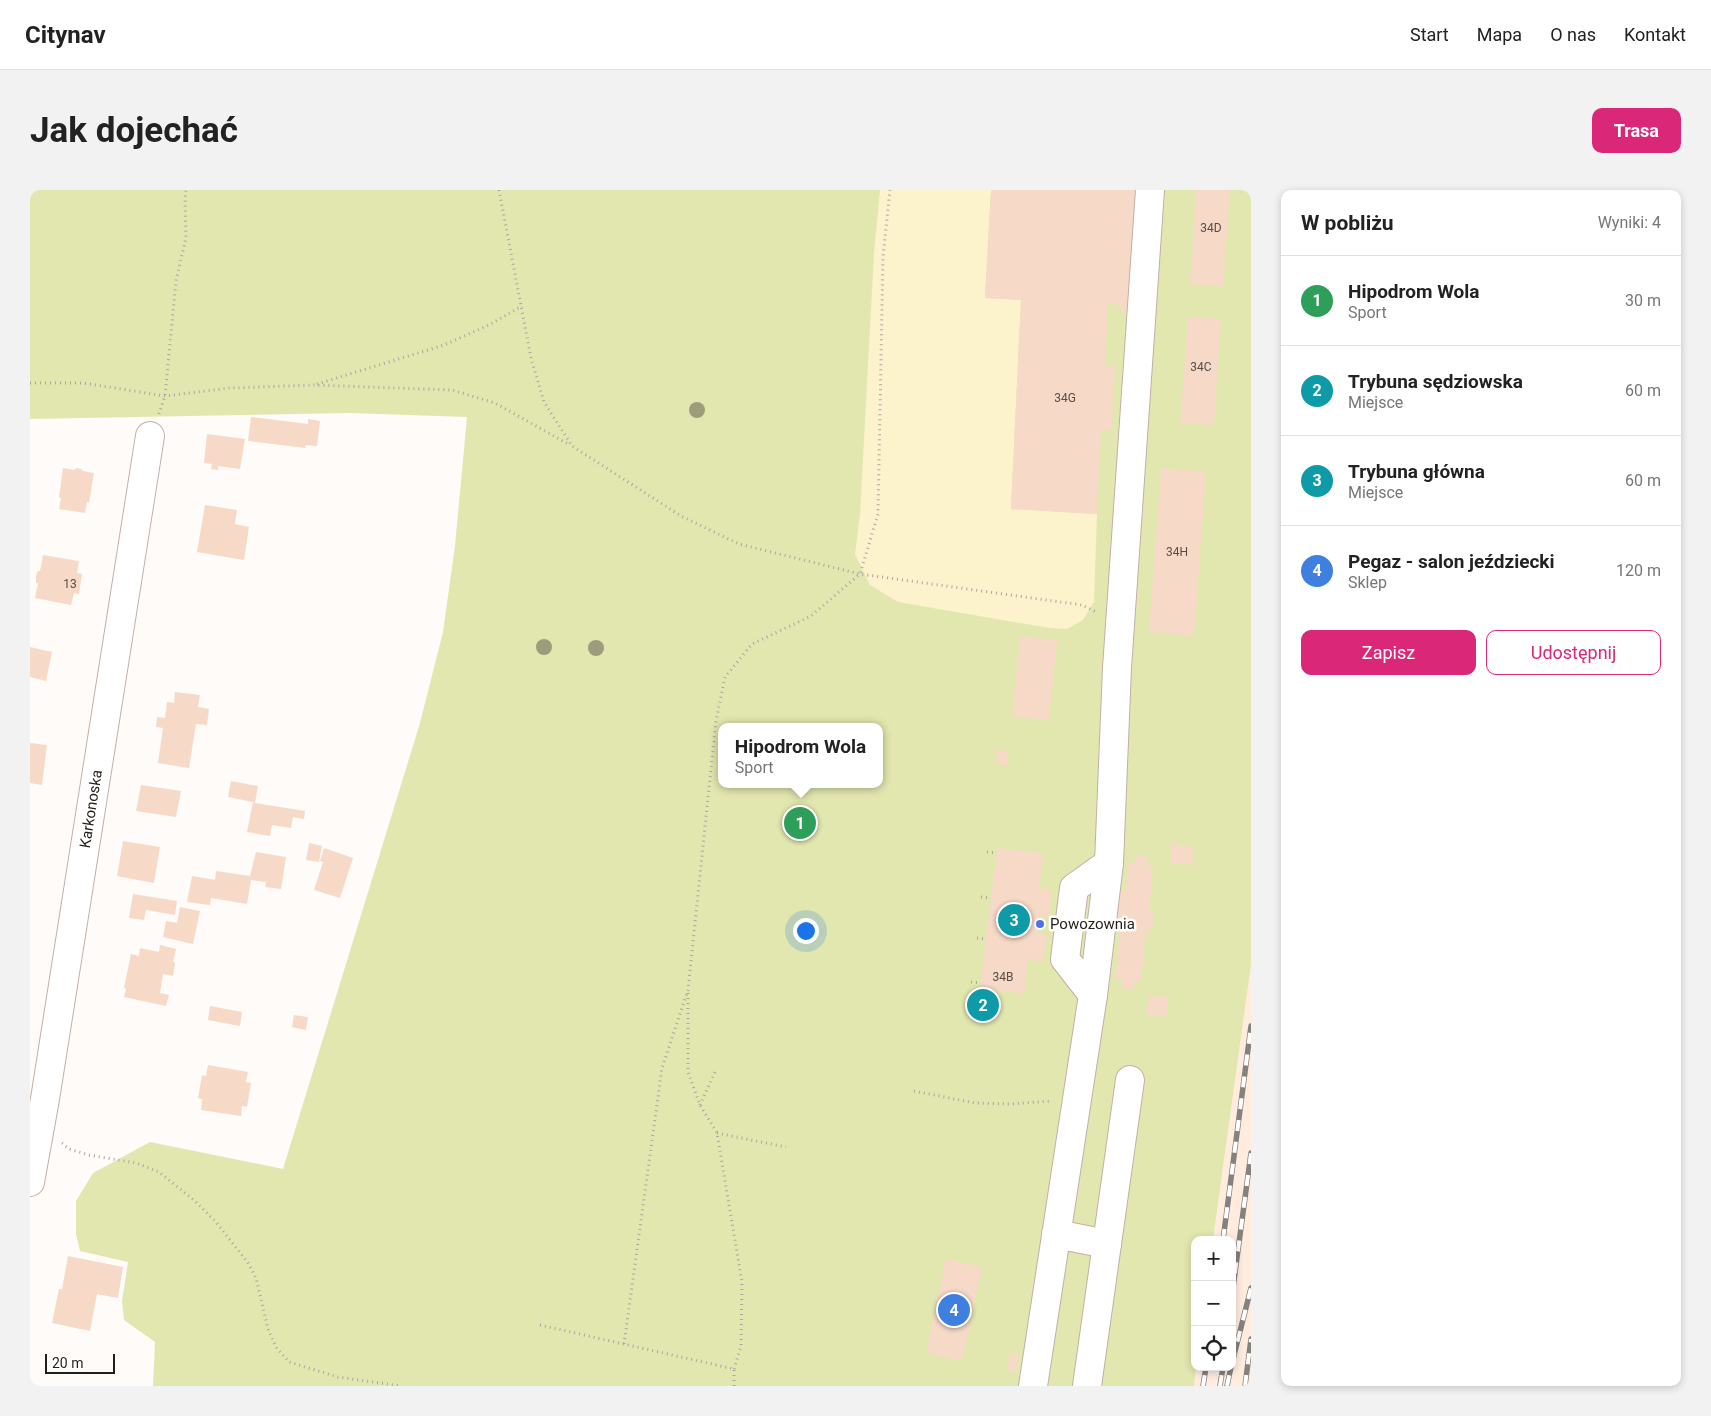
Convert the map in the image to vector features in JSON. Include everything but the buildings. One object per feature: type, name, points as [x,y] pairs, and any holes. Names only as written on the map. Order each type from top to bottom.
[{"type":"street","points":[[1034,1386],[1093,995],[1109,863],[1120,622],[1150,190]]},
{"type":"street","name":"Karkonoska","points":[[30,1182],[150,436]]},
{"type":"street","points":[[1087,1386],[1130,1080]]},
{"type":"street","points":[[1056,1234],[1107,1244]]},
{"type":"path","points":[[150,436],[165,396],[176,281],[186,238],[186,190]]},
{"type":"path","points":[[499,190],[532,358],[544,402],[572,446]]},
{"type":"path","points":[[734,1386],[734,1369],[740,1346],[742,1282],[717,1133],[700,1105],[688,1072],[688,990],[716,721],[725,677],[752,644],[811,616],[860,574],[878,514],[883,257],[890,190]]},
{"type":"path","points":[[314,385],[444,345],[489,325],[522,306]]},
{"type":"path","points":[[30,383],[83,383],[165,396],[230,388],[314,385],[452,390],[495,403],[572,446],[681,516],[739,544],[860,574],[1082,605],[1120,622]]},
{"type":"path","points":[[987,852],[996,853]]},
{"type":"path","points":[[981,897],[991,898]]},
{"type":"path","points":[[977,938],[986,939]]},
{"type":"path","points":[[971,982],[981,983]]},
{"type":"path","points":[[624,1344],[662,1068],[688,990]]},
{"type":"path","points":[[700,1105],[714,1072]]},
{"type":"path","points":[[914,1091],[975,1103],[1077,1102]]},
{"type":"path","points":[[41,1121],[53,1136],[69,1148],[88,1156],[136,1163],[159,1172],[202,1208],[216,1222],[248,1263],[256,1278],[268,1329],[276,1347],[289,1362],[338,1377],[401,1386]]},
{"type":"path","points":[[717,1133],[786,1147]]},
{"type":"path","points":[[540,1325],[734,1369]]},
{"type":"shaded area","points":[[1251,965],[1251,1386],[1194,1386],[1196,1371],[1236,1371],[1236,1236],[1214,1236]]},
{"type":"green space","points":[[30,190],[1251,190],[1251,965],[1214,1236],[1191,1236],[1191,1371],[1196,1371],[1194,1386],[153,1386],[155,1342],[124,1320],[122,1301],[128,1262],[80,1251],[76,1234],[76,1201],[93,1173],[150,1142],[283,1169],[420,723],[443,632],[455,546],[467,417],[351,413],[30,419]]},
{"type":"sand","points":[[880,190],[991,190],[985,298],[1021,300],[1011,509],[1097,514],[1094,602],[1083,620],[1067,629],[1049,628],[898,602],[870,585],[855,554],[860,514],[874,253]]},
{"type":"railway","points":[[1224,1236],[1251,1026]]},
{"type":"railway","points":[[1234,1281],[1251,1153]]},
{"type":"railway","points":[[1236,1347],[1251,1288]]},
{"type":"railway","points":[[1245,1386],[1251,1339]]},
{"type":"railway","points":[[1203,1386],[1205,1371]]},
{"type":"railway","points":[[1220,1386],[1222,1371]]},
{"type":"railway","points":[[1227,1386],[1230,1371]]},
{"type":"place","name":"Hipodrom Wola","points":[[800,823]]},
{"type":"place","name":"Trybuna główna","points":[[1014,920]]},
{"type":"place","name":"Powozownia","points":[[1040,924]]},
{"type":"place","name":"Trybuna sędziowska","points":[[983,1005]]},
{"type":"place","name":"Pegaz - salon jeździecki","points":[[954,1310]]}]
